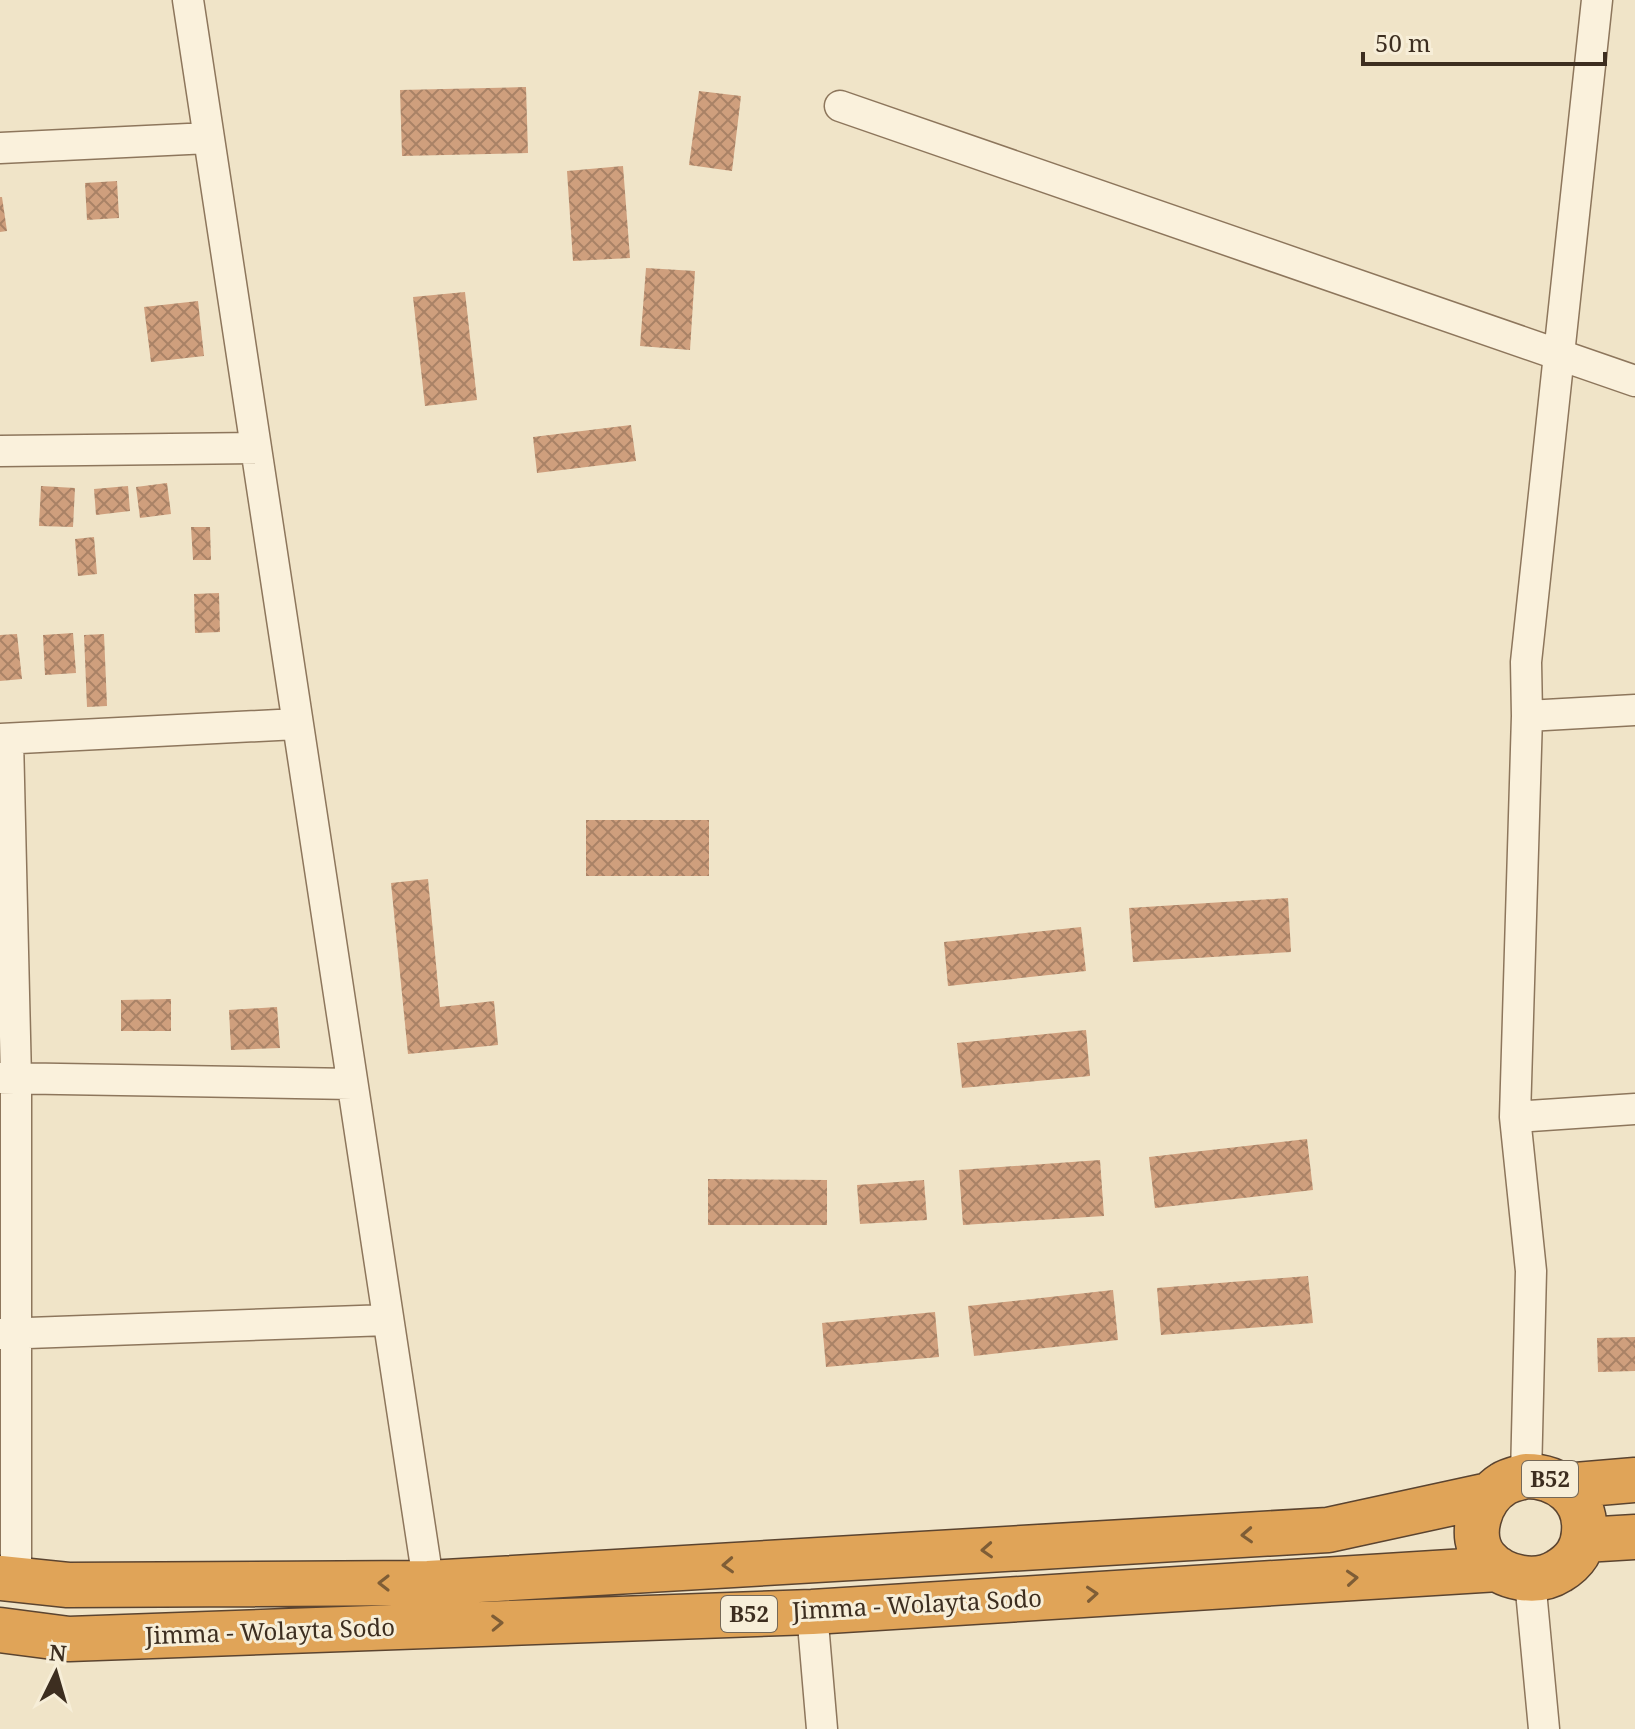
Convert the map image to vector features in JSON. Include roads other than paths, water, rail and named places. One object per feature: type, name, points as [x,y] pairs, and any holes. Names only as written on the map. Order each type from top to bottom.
[{"type":"highway","name":"Jimma - Wolayta Sodo","points":[[8,1579],[68,1585],[428,1583],[1328,1530],[1526,1486],[1635,1480]]},
{"type":"highway","name":"B52","points":[[1514,1574],[1487,1560],[1481,1551],[1477,1536],[1479,1517],[1526,1486],[1577,1502],[1585,1521],[1584,1540]]},
{"type":"highway","points":[[1584,1540],[1635,1537]]},
{"type":"highway","name":"Jimma - Wolayta Sodo","points":[[0,1630],[69,1639],[812,1612],[1514,1574],[1553,1575],[1575,1559],[1584,1540]]},
{"type":"street","points":[[188,0],[435,1625]]},
{"type":"street","points":[[1526,1486],[1531,1271],[1515,1117],[1526,662],[1597,0]]},
{"type":"street","points":[[840,106],[1635,381]]},
{"type":"street","points":[[0,148],[209,138]]},
{"type":"street","points":[[0,451],[256,448]]},
{"type":"street","points":[[1527,716],[1635,710]]},
{"type":"street","points":[[8,1579],[4,739],[297,724]]},
{"type":"street","points":[[8,1078],[352,1084]]},
{"type":"street","points":[[1515,1117],[1635,1109]]},
{"type":"street","points":[[8,1333],[388,1320]]},
{"type":"street","points":[[1514,1574],[1544,1729]]},
{"type":"street","points":[[812,1612],[822,1729]]}]
